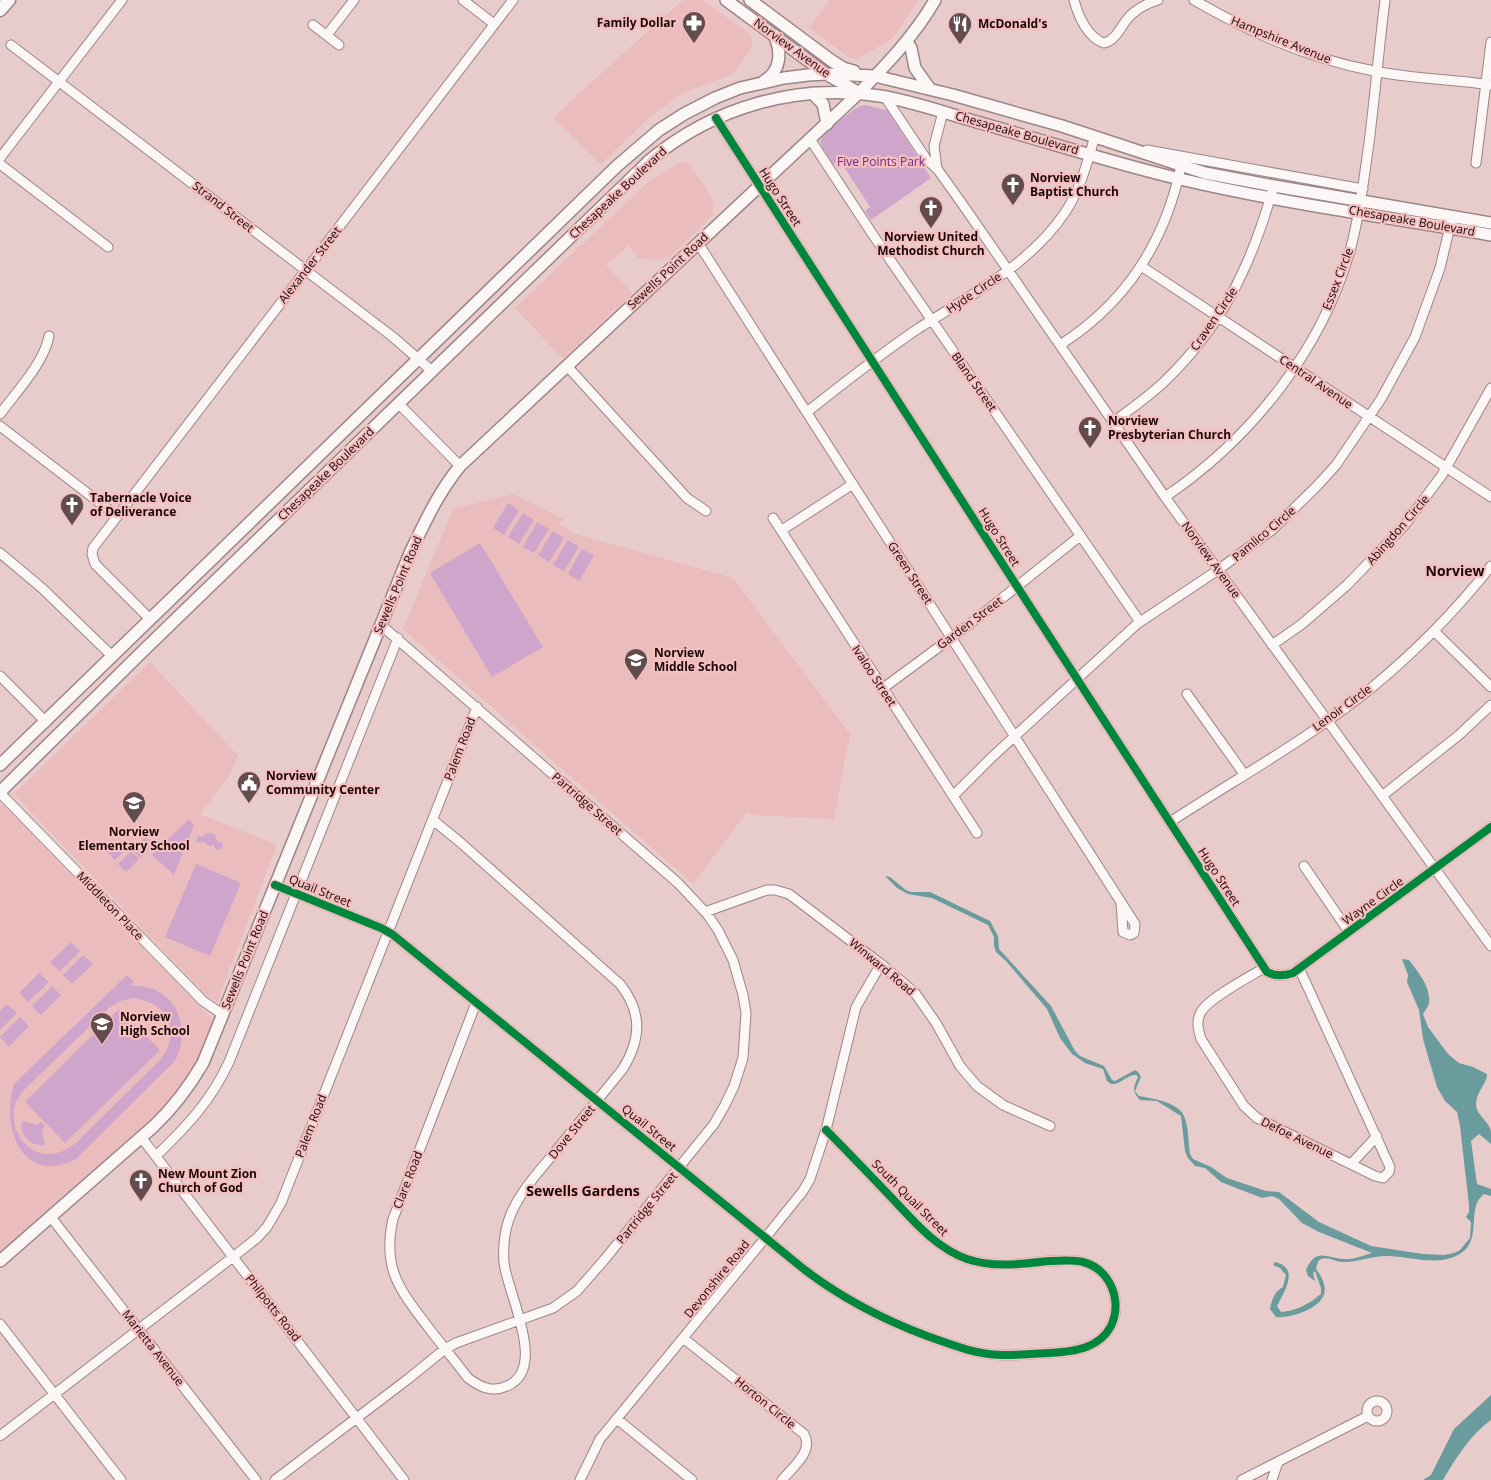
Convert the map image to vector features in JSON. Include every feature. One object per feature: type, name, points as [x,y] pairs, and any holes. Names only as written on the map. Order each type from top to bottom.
[{"type":"highway","points":[[0,9],[7,0]]},
{"type":"main road","name":"Norview Avenue","points":[[726,0],[826,74],[859,93]]},
{"type":"main road","name":"Norview Avenue","points":[[750,0],[837,64],[857,72],[875,76]]},
{"type":"main road","name":"Sewells Point Road","points":[[0,1261],[171,1110],[192,1083],[203,1063],[410,553],[447,483],[460,466],[859,93],[907,42],[935,0]]},
{"type":"main road","points":[[762,82],[770,76],[778,65],[779,49],[774,35]]},
{"type":"main road","points":[[907,42],[911,48],[915,68],[930,89]]},
{"type":"main road","name":"Chesapeake Boulevard","points":[[0,766],[637,147],[659,130],[699,105],[740,88],[784,78],[826,74],[875,76],[930,89],[1062,126],[1181,166],[1232,179],[1272,192]]},
{"type":"main road","points":[[812,93],[823,104],[826,124]]},
{"type":"main road","name":"Chesapeake Boulevard","points":[[0,793],[650,160],[677,140],[716,118],[741,108],[763,101],[812,93],[859,93],[885,97],[942,112],[1178,179],[1272,192],[1451,222],[1491,223]]},
{"type":"main road","points":[[637,147],[650,160]]},
{"type":"main road","name":"Chesapeake Boulevard","points":[[1451,222],[1491,235]]},
{"type":"street","points":[[0,158],[122,0]]},
{"type":"street","points":[[327,36],[354,0]]},
{"type":"street","points":[[463,0],[494,24]]},
{"type":"street","name":"Alexander Street","points":[[150,619],[95,564],[92,559],[93,548],[513,0]]},
{"type":"street","points":[[1074,0],[1079,17],[1085,26],[1093,36],[1104,43],[1112,40],[1132,14],[1141,7],[1158,0]]},
{"type":"street","name":"Hampshire Avenue","points":[[1194,0],[1245,28],[1308,53],[1377,72],[1488,85]]},
{"type":"street","name":"Essex Circle","points":[[1165,497],[1213,461],[1263,410],[1310,342],[1332,300],[1350,249],[1360,207],[1385,0]]},
{"type":"street","points":[[313,25],[339,45]]},
{"type":"street","points":[[1476,163],[1488,85],[1491,42]]},
{"type":"street","name":"Strand Street","points":[[11,45],[306,270],[432,371]]},
{"type":"street","name":"Norview Avenue","points":[[885,97],[927,160],[938,170],[1165,497],[1490,943]]},
{"type":"street","name":"Norview Avenue","points":[[938,170],[934,146],[942,112]]},
{"type":"street","name":"Hugo Street","points":[[716,118],[1264,968]]},
{"type":"street","name":"Hyde Circle","points":[[807,412],[872,360],[1008,270],[1036,248],[1065,213],[1082,180],[1095,136]]},
{"type":"street","name":"Bland Street","points":[[810,139],[932,321],[1140,622]]},
{"type":"street","points":[[1119,144],[1363,189]]},
{"type":"street","points":[[0,164],[108,247]]},
{"type":"street","points":[[1060,345],[1082,330],[1108,307],[1141,266],[1160,232],[1169,210],[1181,166]]},
{"type":"street","name":"Craven Circle","points":[[1113,422],[1163,383],[1198,345],[1218,317],[1232,296],[1255,248],[1272,192]]},
{"type":"street","name":"Pamlico Circle","points":[[953,796],[1077,678],[1140,622],[1218,570],[1272,530],[1305,498],[1343,456],[1370,418],[1398,371],[1415,337],[1440,268],[1451,222]]},
{"type":"street","name":"Green Street","points":[[698,243],[1121,903]]},
{"type":"street","name":"Central Avenue","points":[[1141,266],[1491,497]]},
{"type":"street","points":[[0,414],[42,357],[47,347],[49,336]]},
{"type":"street","points":[[567,366],[687,498],[706,511]]},
{"type":"street","name":"Abingdon Circle","points":[[1272,645],[1326,604],[1378,555],[1404,526],[1430,494],[1491,388]]},
{"type":"street","points":[[399,404],[460,466]]},
{"type":"street","points":[[0,426],[117,516]]},
{"type":"street","points":[[782,530],[853,484]]},
{"type":"street","name":"Ivaloo Street","points":[[773,518],[977,833]]},
{"type":"street","name":"Garden Street","points":[[882,689],[1017,587],[1080,536]]},
{"type":"street","points":[[0,553],[43,589],[112,656]]},
{"type":"street","name":"Lenoir Circle","points":[[1170,822],[1327,721],[1388,673],[1434,631],[1491,566]]},
{"type":"street","name":"Partridge Street","points":[[274,1480],[445,1349],[456,1343],[554,1308],[577,1292],[714,1124],[725,1106],[740,1068],[745,1038],[746,1013],[739,977],[725,943],[705,912],[678,883],[381,625]]},
{"type":"street","points":[[1434,631],[1491,687]]},
{"type":"street","name":"Sewells Point Road","points":[[156,1156],[196,1115],[210,1098],[221,1079],[398,638]]},
{"type":"street","points":[[0,676],[46,722]]},
{"type":"street","points":[[1187,694],[1244,774]]},
{"type":"street","points":[[1382,796],[1459,735],[1491,705]]},
{"type":"street","name":"Palem Road","points":[[0,1436],[234,1257],[267,1227],[281,1203],[477,707]]},
{"type":"street","name":"Middleton Place","points":[[0,793],[203,1002],[222,1014]]},
{"type":"street","name":"Dove Street","points":[[433,820],[620,984],[633,1004],[636,1017],[637,1028],[634,1048],[622,1070],[521,1196],[508,1222],[505,1236],[504,1263],[519,1321]]},
{"type":"street","name":"Wayne Circle","points":[[1264,968],[1272,974],[1282,976],[1293,973],[1491,827]]},
{"type":"street","points":[[1304,866],[1349,932]]},
{"type":"street","name":"Quail Street","points":[[275,885],[388,932],[825,1285],[861,1308],[890,1322],[963,1349],[1003,1355],[1024,1354]]},
{"type":"street","name":"Winward Road","points":[[705,912],[767,890],[784,892],[900,979],[924,1005],[960,1066],[977,1086],[1004,1105],[1050,1126]]},
{"type":"street","name":"Devonshire Road","points":[[580,1480],[594,1450],[617,1419],[803,1191],[810,1179],[826,1130],[856,1007],[881,964]]},
{"type":"street","name":"Defoe Avenue","points":[[1264,968],[1205,1006],[1199,1019],[1198,1026],[1201,1038],[1244,1106],[1257,1118],[1379,1178],[1387,1175],[1390,1167],[1377,1136]]},
{"type":"street","points":[[1299,968],[1377,1136],[1350,1164]]},
{"type":"street","name":"Clare Road","points":[[476,1003],[393,1218],[389,1236],[391,1262],[399,1287],[407,1300],[468,1378],[476,1384],[485,1388],[500,1389],[516,1380],[524,1367],[526,1350],[519,1321]]},
{"type":"street","name":"South Quail Street","points":[[826,1130],[929,1237],[964,1258],[986,1263],[1004,1264],[1078,1261],[1094,1266],[1101,1272],[1110,1284],[1116,1301],[1114,1319],[1104,1336],[1092,1345],[1078,1350],[1024,1354]]},
{"type":"street","name":"Philpotts Road","points":[[141,1137],[357,1416],[404,1480]]},
{"type":"street","name":"Marietta Avenue","points":[[50,1216],[256,1480]]},
{"type":"street","points":[[0,1324],[121,1480]]},
{"type":"street","name":"Horton Circle","points":[[683,1338],[804,1434],[807,1440],[807,1448],[782,1480]]},
{"type":"street","points":[[1242,1480],[1368,1416]]},
{"type":"street","points":[[617,1419],[692,1480]]},
{"type":"street","points":[[1272,1480],[1278,1462]]},
{"type":"shaded area","points":[[683,0],[703,0],[751,35],[752,47],[733,74],[680,94],[647,120],[601,164],[553,118]]},
{"type":"shaded area","points":[[830,0],[918,0],[891,39],[855,59],[850,58],[809,28]]},
{"type":"shaded area","points":[[681,162],[687,162],[705,186],[713,202],[713,215],[675,253],[660,260],[638,258],[629,245],[606,265],[632,293],[563,359],[515,308],[649,181]]},
{"type":"shaded area","name":"Norview Middle School","points":[[513,494],[564,519],[559,524],[576,534],[733,578],[850,734],[834,819],[752,815],[747,812],[693,884],[403,629],[453,509]]},
{"type":"shaded area","name":"Norview Elementary School","points":[[150,662],[238,756],[230,775],[200,814],[277,845],[217,1002],[203,992],[14,794]]},
{"type":"shaded area","name":"Norview High School","points":[[2,804],[214,1021],[194,1068],[163,1109],[0,1253],[0,806]]},
{"type":"green space","name":"Five Points Park","points":[[865,105],[887,110],[931,178],[871,220],[865,211],[870,207],[840,161],[833,164],[820,142],[822,137],[843,118]]},
{"type":"green space","points":[[508,503],[519,510],[504,535],[493,528]]},
{"type":"green space","points":[[523,513],[534,520],[519,544],[508,537]]},
{"type":"green space","points":[[537,522],[549,529],[534,553],[523,547]]},
{"type":"green space","points":[[553,531],[564,538],[549,562],[538,555]]},
{"type":"green space","points":[[568,540],[579,547],[564,571],[553,565]]},
{"type":"green space","points":[[480,543],[543,647],[492,677],[430,573]]},
{"type":"green space","points":[[582,549],[594,556],[579,581],[568,574]]},
{"type":"green space","points":[[189,819],[194,825],[174,875],[152,855]]},
{"type":"green space","points":[[211,833],[215,835],[217,841],[222,843],[222,849],[216,850],[214,845],[209,846],[203,841],[200,843],[196,841],[198,836],[203,837]]},
{"type":"green space","points":[[145,837],[153,845],[140,858],[133,850]]},
{"type":"green space","points":[[120,840],[128,848],[115,860],[107,852]]},
{"type":"green space","points":[[131,851],[139,859],[126,872],[118,864]]},
{"type":"green space","points":[[196,864],[241,883],[210,956],[165,937]]},
{"type":"green space","points":[[71,942],[80,951],[60,971],[50,962]]},
{"type":"green space","points":[[83,955],[93,964],[72,984],[63,975]]},
{"type":"green space","points":[[39,973],[49,982],[28,1002],[19,993]]},
{"type":"green space","points":[[127,975],[134,982],[130,986],[145,987],[158,991],[176,1009],[182,1034],[175,1061],[76,1159],[58,1165],[42,1165],[30,1159],[20,1149],[10,1119],[14,1084]],"holes":[[[134,998],[146,1001],[163,1012],[168,1019],[170,1037],[168,1047],[162,1058],[71,1147],[51,1154],[42,1153],[27,1145],[21,1139],[14,1123],[16,1103],[23,1091],[110,1007],[120,1001]]]},
{"type":"green space","points":[[52,986],[61,995],[41,1015],[32,1006]]},
{"type":"green space","points":[[7,1004],[17,1013],[0,1030],[0,1011]]},
{"type":"green space","points":[[119,1009],[160,1050],[65,1143],[25,1102]]},
{"type":"green space","points":[[20,1017],[29,1026],[9,1047],[0,1037]]},
{"type":"green space","points":[[22,1121],[37,1125],[41,1122],[45,1126],[42,1130],[45,1145],[34,1144],[24,1136]]},
{"type":"water","points":[[885,876],[890,877],[906,890],[911,892],[930,892],[990,921],[998,936],[999,949],[1051,1006],[1075,1051],[1080,1056],[1104,1066],[1112,1080],[1115,1081],[1135,1070],[1141,1077],[1135,1091],[1139,1096],[1163,1101],[1180,1110],[1186,1123],[1190,1154],[1193,1159],[1211,1167],[1227,1178],[1266,1191],[1279,1192],[1319,1222],[1371,1246],[1423,1254],[1444,1255],[1460,1250],[1470,1238],[1471,1222],[1466,1217],[1469,1212],[1469,1205],[1460,1126],[1457,1112],[1445,1101],[1437,1087],[1423,1039],[1419,1010],[1407,982],[1408,975],[1402,959],[1409,960],[1428,991],[1429,1003],[1423,1014],[1428,1027],[1448,1054],[1459,1063],[1487,1074],[1476,1104],[1478,1111],[1490,1127],[1491,1144],[1479,1134],[1471,1141],[1477,1184],[1491,1189],[1491,1196],[1484,1194],[1478,1201],[1471,1240],[1467,1248],[1458,1255],[1443,1260],[1389,1256],[1343,1262],[1326,1258],[1321,1259],[1316,1269],[1324,1283],[1325,1289],[1321,1300],[1303,1312],[1290,1316],[1276,1317],[1270,1309],[1276,1293],[1283,1287],[1286,1275],[1280,1268],[1273,1265],[1275,1262],[1287,1269],[1289,1274],[1287,1286],[1277,1306],[1281,1312],[1302,1306],[1321,1294],[1321,1288],[1315,1271],[1313,1273],[1315,1281],[1308,1276],[1306,1270],[1314,1258],[1322,1256],[1347,1259],[1372,1253],[1319,1232],[1302,1223],[1279,1199],[1272,1196],[1262,1198],[1221,1182],[1205,1168],[1195,1166],[1185,1151],[1181,1116],[1157,1101],[1140,1100],[1136,1094],[1134,1089],[1138,1077],[1136,1075],[1111,1084],[1107,1081],[1103,1069],[1085,1063],[1072,1054],[1060,1038],[1047,1009],[996,952],[994,937],[988,925],[932,898],[908,894],[897,888]]},
{"type":"water","points":[[1491,1395],[1491,1420],[1470,1440],[1458,1455],[1443,1480],[1423,1480],[1431,1475],[1454,1429]]},
{"type":"cycle path","points":[[716,118],[1267,972],[1274,975],[1293,973],[1491,827]]},
{"type":"cycle path","points":[[275,885],[392,934],[805,1270],[863,1308],[894,1323],[936,1339],[965,1349],[994,1355],[1076,1350],[1092,1344],[1106,1334],[1111,1326],[1116,1306],[1112,1287],[1098,1269],[1086,1263],[1070,1260],[987,1264],[955,1254],[924,1232],[826,1130]]},
{"type":"place","name":"Family Dollar","points":[[694,44]]},
{"type":"place","name":"McDonald's","points":[[960,45]]},
{"type":"place","name":"Norview Baptist Church","points":[[1013,206]]},
{"type":"place","name":"Norview United Methodist Church","points":[[931,229]]},
{"type":"place","name":"Norview Presbyterian Church","points":[[1090,449]]},
{"type":"place","name":"Tabernacle Voice of Deliverance","points":[[72,526]]},
{"type":"place","name":"Norview Middle School","points":[[636,681]]},
{"type":"place","name":"Norview Community Center","points":[[249,804]]},
{"type":"place","name":"Norview Elementary School","points":[[134,824]]},
{"type":"place","name":"Norview High School","points":[[102,1045]]},
{"type":"place","name":"New Mount Zion Church of God","points":[[141,1202]]},
{"type":"district","name":"Norview","points":[[1455,571]]},
{"type":"district","name":"Sewells Gardens","points":[[583,1191]]}]
